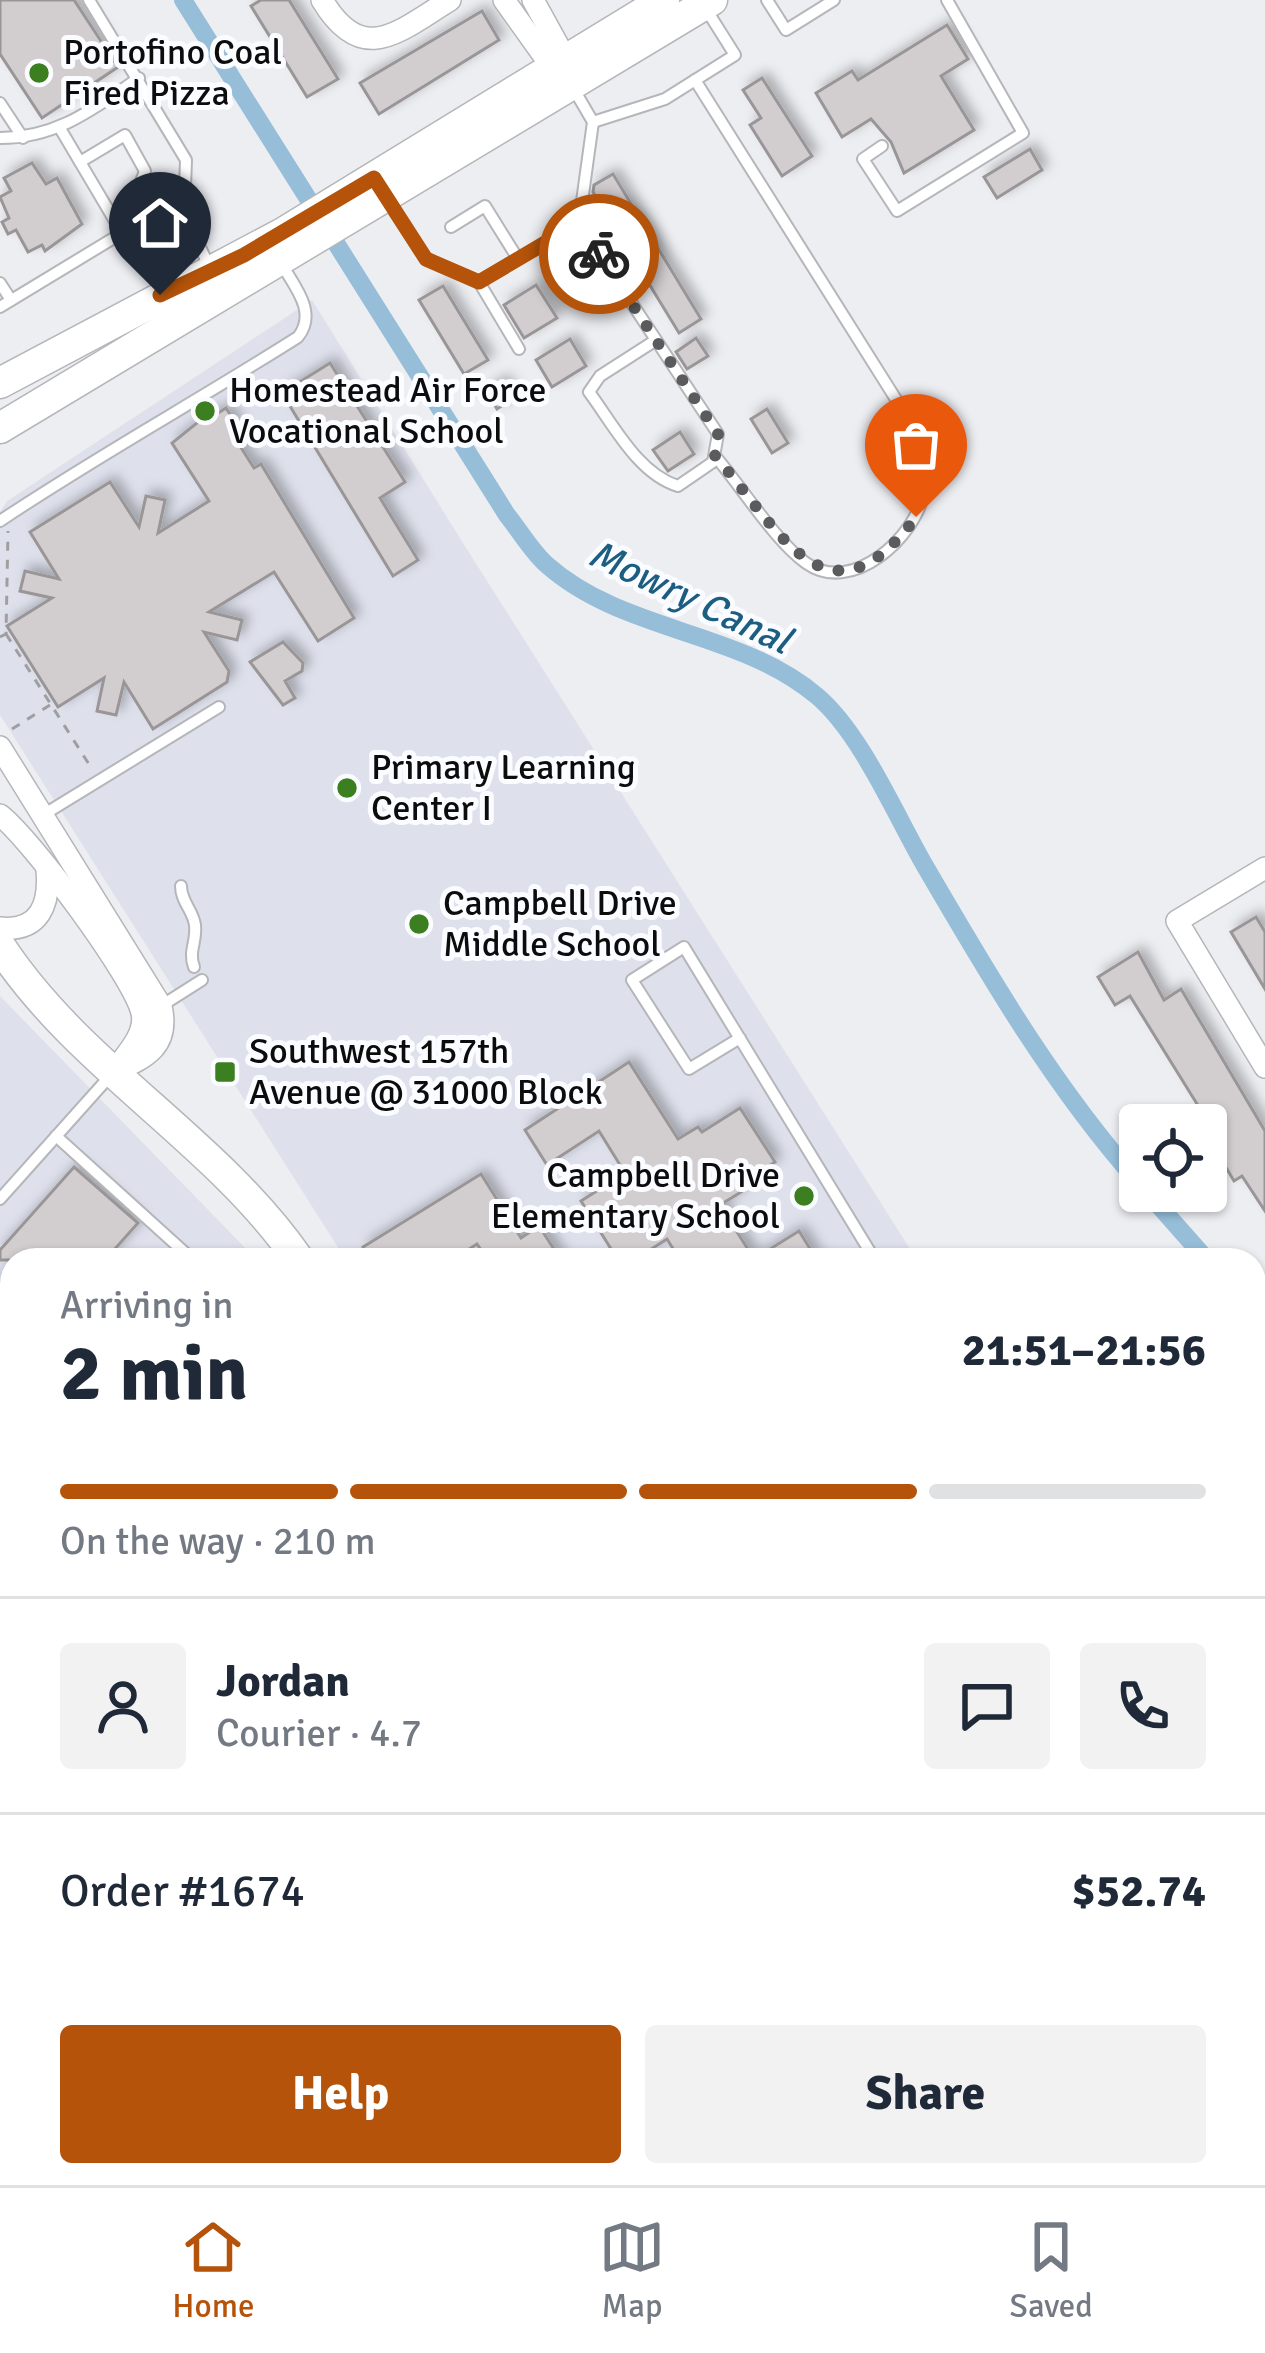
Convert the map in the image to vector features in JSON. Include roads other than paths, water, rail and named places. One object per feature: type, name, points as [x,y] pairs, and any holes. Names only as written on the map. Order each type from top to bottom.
[{"type":"main road","points":[[0,383],[287,250],[664,0]]},
{"type":"main road","points":[[563,71],[708,2]]},
{"type":"main road","points":[[0,428],[218,283]]},
{"type":"main road","points":[[0,946],[10,970],[266,1212],[290,1248]]},
{"type":"street","points":[[322,0],[337,25],[359,38],[384,40],[450,0]]},
{"type":"street","points":[[518,2],[563,71]]},
{"type":"street","points":[[3,739],[43,815],[161,1006],[158,1046],[114,1072]]},
{"type":"street","points":[[0,815],[47,869],[142,1011],[139,1035],[114,1072]]},
{"type":"street","points":[[1265,868],[1177,921],[1265,1066]]},
{"type":"street","points":[[0,928],[13,929],[41,915],[48,902],[47,869]]},
{"type":"lane","points":[[89,0],[186,160],[184,214],[218,283]]},
{"type":"lane","points":[[766,0],[785,30],[834,0]]},
{"type":"lane","points":[[882,146],[863,159],[897,212],[1024,133],[947,0]]},
{"type":"lane","points":[[593,122],[665,99],[735,55],[708,2]]},
{"type":"lane","points":[[563,71],[593,122],[579,223],[718,434],[715,456],[692,481],[678,486],[662,482],[590,392],[600,376],[656,340]]},
{"type":"lane","points":[[0,138],[61,130],[140,78]]},
{"type":"lane","points":[[695,80],[909,420],[925,459],[924,492],[916,517],[897,542],[874,560],[830,572],[806,563],[715,456]]},
{"type":"lane","points":[[0,103],[23,138]]},
{"type":"lane","points":[[61,130],[122,233]]},
{"type":"lane","points":[[0,283],[6,304],[122,233],[145,170],[125,135],[80,162]]},
{"type":"lane","points":[[367,197],[426,259],[479,282],[519,349]]},
{"type":"lane","points":[[452,227],[485,206],[518,260]]},
{"type":"lane","points":[[479,282],[579,223]]},
{"type":"lane","points":[[2,520],[94,456],[146,433],[298,337],[305,329],[305,304],[287,250]]},
{"type":"lane","points":[[43,815],[219,707]]},
{"type":"lane","points":[[181,886],[195,919],[190,954],[194,967]]},
{"type":"lane","points":[[740,1038],[688,1069],[632,980],[684,947],[740,1038],[868,1248]]},
{"type":"lane","points":[[161,1006],[202,980]]},
{"type":"lane","points":[[0,1198],[114,1072]]},
{"type":"lane","points":[[56,1136],[180,1248]]},
{"type":"waterway","name":"Mowry Canal","points":[[183,0],[531,548],[547,565],[611,605],[753,657],[786,674],[833,712],[863,753],[1025,1031],[1119,1160]]},
{"type":"waterway","name":"Mowry Canal","points":[[1165,1212],[1196,1248]]},
{"type":"place","name":"Portofino Coal Fired Pizza","points":[[39,73]]},
{"type":"place","name":"Homestead Air Force Vocational School","points":[[205,411]]},
{"type":"place","name":"Primary Learning Center I","points":[[347,788]]},
{"type":"place","name":"Campbell Drive Middle School","points":[[419,924]]},
{"type":"place","name":"Southwest 157th Avenue @ 31000 Block","points":[[225,1072]]},
{"type":"place","name":"Campbell Drive Elementary School","points":[[804,1196]]}]
